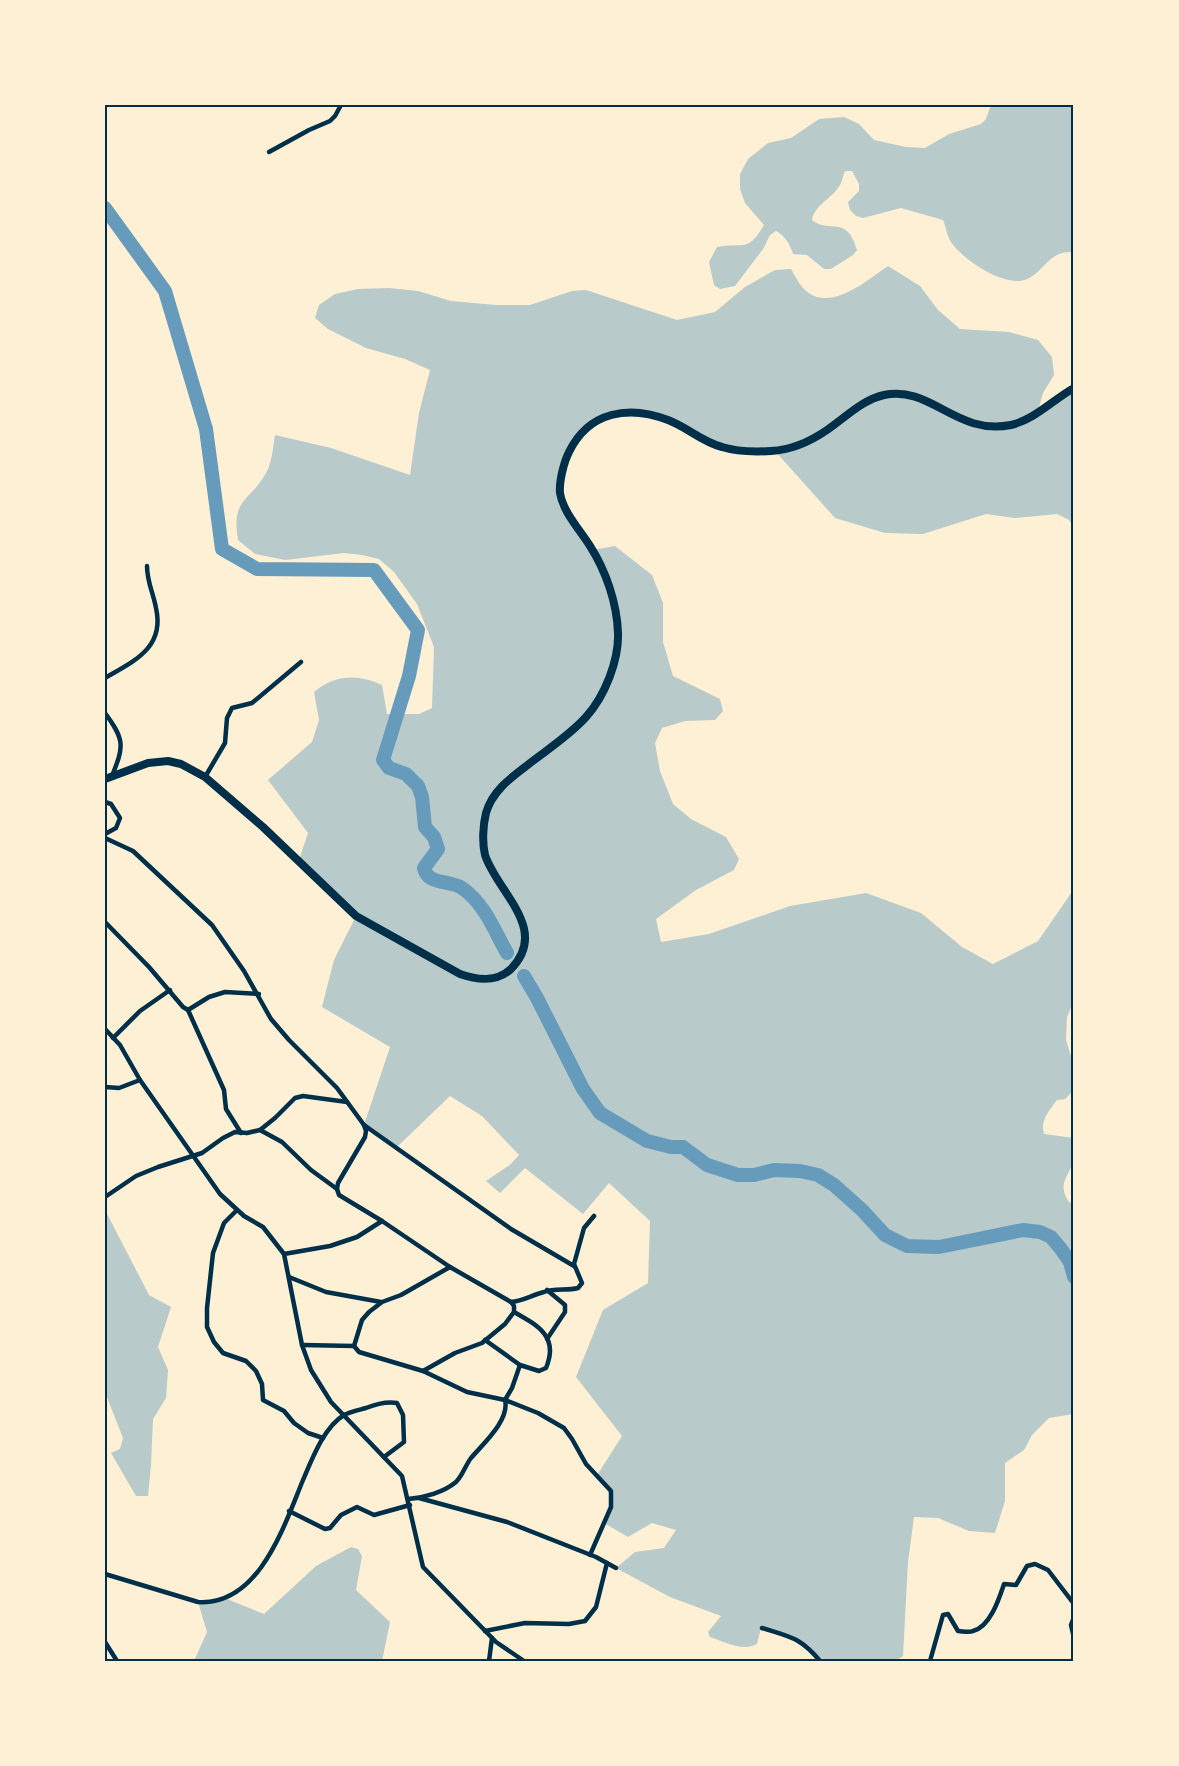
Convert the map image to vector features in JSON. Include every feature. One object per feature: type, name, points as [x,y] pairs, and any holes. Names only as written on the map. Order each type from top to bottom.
[{"type":"highway","points":[[108,778],[148,763],[168,761],[181,764],[205,777],[263,827],[356,916],[460,974],[475,979],[494,979],[507,972],[520,958],[525,945],[525,934],[514,902],[489,866],[484,850],[486,814],[493,797],[507,781],[586,717],[596,703],[610,674],[616,652],[618,634],[607,580],[592,550],[568,513],[560,492],[567,455],[581,433],[602,418],[623,411],[668,420],[702,440],[724,448],[751,452],[776,451],[802,444],[816,437],[869,400],[885,395],[905,394],[923,398],[961,420],[978,426],[996,426],[1014,425],[1074,388]]},
{"type":"street","points":[[269,152],[330,121],[341,105]]},
{"type":"street","points":[[105,678],[148,650],[154,638],[157,611],[147,581],[147,566]]},
{"type":"street","points":[[205,777],[225,743],[226,718],[232,708],[252,703],[301,662]]},
{"type":"street","points":[[105,713],[115,726],[121,745],[121,753],[108,778]]},
{"type":"street","points":[[105,802],[111,804],[120,819],[116,828],[105,836],[133,851],[212,924],[259,994],[272,1019],[337,1088],[364,1125],[365,1137],[338,1183],[339,1195],[514,1306],[514,1312],[505,1324],[485,1340],[423,1371]]},
{"type":"street","points":[[105,922],[188,1010],[224,1090],[226,1109],[241,1133]]},
{"type":"street","points":[[113,1038],[140,1011],[170,990]]},
{"type":"street","points":[[188,1010],[209,997],[225,992],[259,994]]},
{"type":"street","points":[[105,1029],[120,1045],[140,1080],[219,1194],[237,1210],[263,1227],[284,1254],[302,1345],[312,1370],[322,1390],[344,1416],[402,1476],[423,1567],[492,1638],[524,1661]]},
{"type":"street","points":[[105,1087],[120,1088],[140,1080]]},
{"type":"street","points":[[105,1197],[136,1176],[202,1153],[223,1137],[235,1132],[260,1130],[295,1098],[303,1095],[348,1102]]},
{"type":"street","points":[[364,1125],[511,1229],[574,1266],[582,1282],[578,1288],[566,1291],[547,1290],[520,1301],[511,1302]]},
{"type":"street","points":[[260,1130],[282,1142],[311,1170],[337,1189]]},
{"type":"street","points":[[237,1210],[224,1223],[213,1253],[207,1326],[214,1342],[223,1353],[246,1360],[256,1371],[262,1384],[263,1400],[284,1411],[294,1424],[308,1433],[323,1438]]},
{"type":"street","points":[[574,1266],[584,1228],[594,1216]]},
{"type":"street","points":[[284,1254],[339,1243],[357,1236],[382,1221]]},
{"type":"street","points":[[354,1346],[362,1320],[369,1312],[382,1302],[401,1295],[450,1267]]},
{"type":"street","points":[[289,1277],[326,1292],[382,1302]]},
{"type":"street","points":[[547,1290],[565,1305],[565,1312],[547,1339]]},
{"type":"street","points":[[485,1340],[520,1365],[539,1371],[546,1368],[551,1355],[545,1333],[514,1312]]},
{"type":"street","points":[[302,1345],[354,1346],[359,1352],[423,1371],[467,1392],[505,1400],[538,1413],[564,1428],[586,1464],[611,1491],[611,1507],[590,1555]]},
{"type":"street","points":[[408,1499],[419,1498],[444,1489],[455,1483],[462,1475],[470,1460],[490,1438],[505,1412],[505,1400],[520,1365]]},
{"type":"street","points":[[105,1574],[198,1602],[212,1603],[227,1599],[243,1588],[266,1563],[314,1454],[323,1438],[344,1416],[370,1406],[397,1403],[403,1415],[405,1442],[384,1457]]},
{"type":"street","points":[[419,1498],[507,1522],[590,1555],[616,1568]]},
{"type":"street","points":[[289,1511],[325,1529],[330,1528],[341,1515],[357,1507],[374,1515],[410,1505]]},
{"type":"street","points":[[485,1631],[525,1623],[569,1624],[585,1621],[596,1607],[607,1563]]},
{"type":"street","points":[[930,1661],[943,1616],[948,1614],[958,1631],[973,1632],[984,1624],[1004,1584],[1016,1585],[1027,1566],[1035,1563],[1048,1570],[1074,1604]]},
{"type":"street","points":[[1074,1617],[1071,1625],[1074,1638]]},
{"type":"street","points":[[762,1628],[796,1639],[808,1646],[820,1661]]},
{"type":"street","points":[[489,1661],[492,1638]]},
{"type":"street","points":[[105,1642],[117,1661]]},
{"type":"shaded area","points":[[991,105],[1074,105],[1073,252],[1059,254],[1031,277],[1022,281],[999,277],[976,265],[957,249],[950,240],[943,220],[901,208],[863,218],[856,216],[850,210],[848,202],[859,191],[859,184],[852,171],[845,171],[840,185],[820,206],[812,220],[825,226],[843,228],[848,232],[857,250],[853,255],[831,269],[824,269],[807,255],[793,254],[787,241],[776,231],[770,235],[763,249],[735,286],[720,289],[714,285],[709,262],[717,247],[745,245],[754,240],[764,225],[745,203],[740,189],[740,174],[748,159],[768,143],[791,138],[819,119],[844,117],[859,124],[874,140],[906,147],[925,148],[949,134],[981,124],[986,119]]},
{"type":"shaded area","points":[[888,266],[920,286],[938,310],[960,329],[1009,332],[1038,340],[1052,357],[1054,375],[1043,393],[1038,411],[1074,388],[1074,527],[1069,520],[1057,514],[1015,518],[986,514],[923,534],[885,533],[835,518],[775,451],[724,448],[684,428],[647,415],[602,418],[573,445],[560,492],[592,550],[615,546],[652,575],[663,603],[663,642],[673,676],[720,699],[723,711],[715,720],[685,721],[662,728],[655,743],[660,771],[673,804],[691,819],[726,837],[739,859],[734,870],[696,890],[656,919],[661,942],[709,934],[790,906],[866,893],[921,913],[962,947],[993,964],[1038,941],[1074,889],[1074,1000],[1067,1017],[1066,1040],[1074,1066],[1074,1090],[1065,1099],[1057,1100],[1046,1116],[1043,1129],[1044,1134],[1074,1138],[1074,1159],[1065,1181],[1064,1190],[1069,1202],[1074,1203],[1074,1414],[1049,1418],[1032,1435],[1024,1450],[1005,1463],[1005,1501],[995,1533],[969,1531],[938,1518],[914,1517],[908,1562],[903,1656],[896,1661],[820,1661],[809,1646],[761,1628],[757,1644],[752,1646],[734,1645],[710,1637],[708,1632],[721,1616],[670,1597],[616,1568],[635,1552],[664,1548],[676,1530],[652,1523],[628,1537],[604,1523],[608,1517],[611,1491],[596,1477],[622,1436],[576,1377],[603,1310],[648,1283],[650,1221],[609,1183],[583,1214],[525,1168],[500,1193],[486,1181],[511,1164],[519,1155],[482,1116],[450,1096],[397,1147],[364,1125],[390,1047],[322,1007],[334,960],[356,916],[298,863],[308,833],[268,780],[312,742],[319,720],[314,692],[330,682],[356,678],[382,685],[387,714],[419,714],[432,708],[434,647],[417,604],[394,572],[379,559],[344,553],[285,560],[255,554],[238,540],[236,526],[239,508],[260,483],[268,469],[275,435],[331,448],[410,475],[419,413],[430,370],[405,359],[366,348],[328,329],[315,318],[319,305],[335,294],[358,289],[389,288],[418,291],[451,301],[530,305],[572,291],[586,290],[677,320],[715,312],[745,287],[775,270],[791,269],[804,289],[814,296],[825,298],[836,297],[847,292]]},
{"type":"shaded area","points":[[105,1210],[149,1295],[171,1307],[158,1347],[168,1370],[166,1398],[153,1419],[148,1496],[136,1496],[111,1453],[120,1449],[123,1438],[105,1392]]},
{"type":"shaded area","points":[[351,1547],[358,1549],[362,1556],[356,1590],[390,1622],[382,1661],[194,1661],[207,1632],[198,1602],[212,1603],[227,1599],[264,1614],[316,1566]]},
{"type":"waterway","points":[[105,208],[165,291],[206,429],[222,549],[257,569],[374,570],[418,630],[409,676],[383,760],[389,768],[406,774],[418,786],[422,797],[425,827],[434,837],[438,849],[424,868],[426,873],[434,880],[457,886],[470,894],[488,918],[507,953]]},
{"type":"waterway","points":[[524,976],[583,1089],[600,1113],[647,1141],[671,1147],[683,1147],[707,1165],[738,1175],[754,1175],[774,1170],[800,1171],[818,1175],[834,1185],[862,1210],[885,1235],[907,1246],[939,1247],[1023,1230],[1040,1232],[1051,1237],[1061,1249],[1070,1262],[1074,1277]]}]
